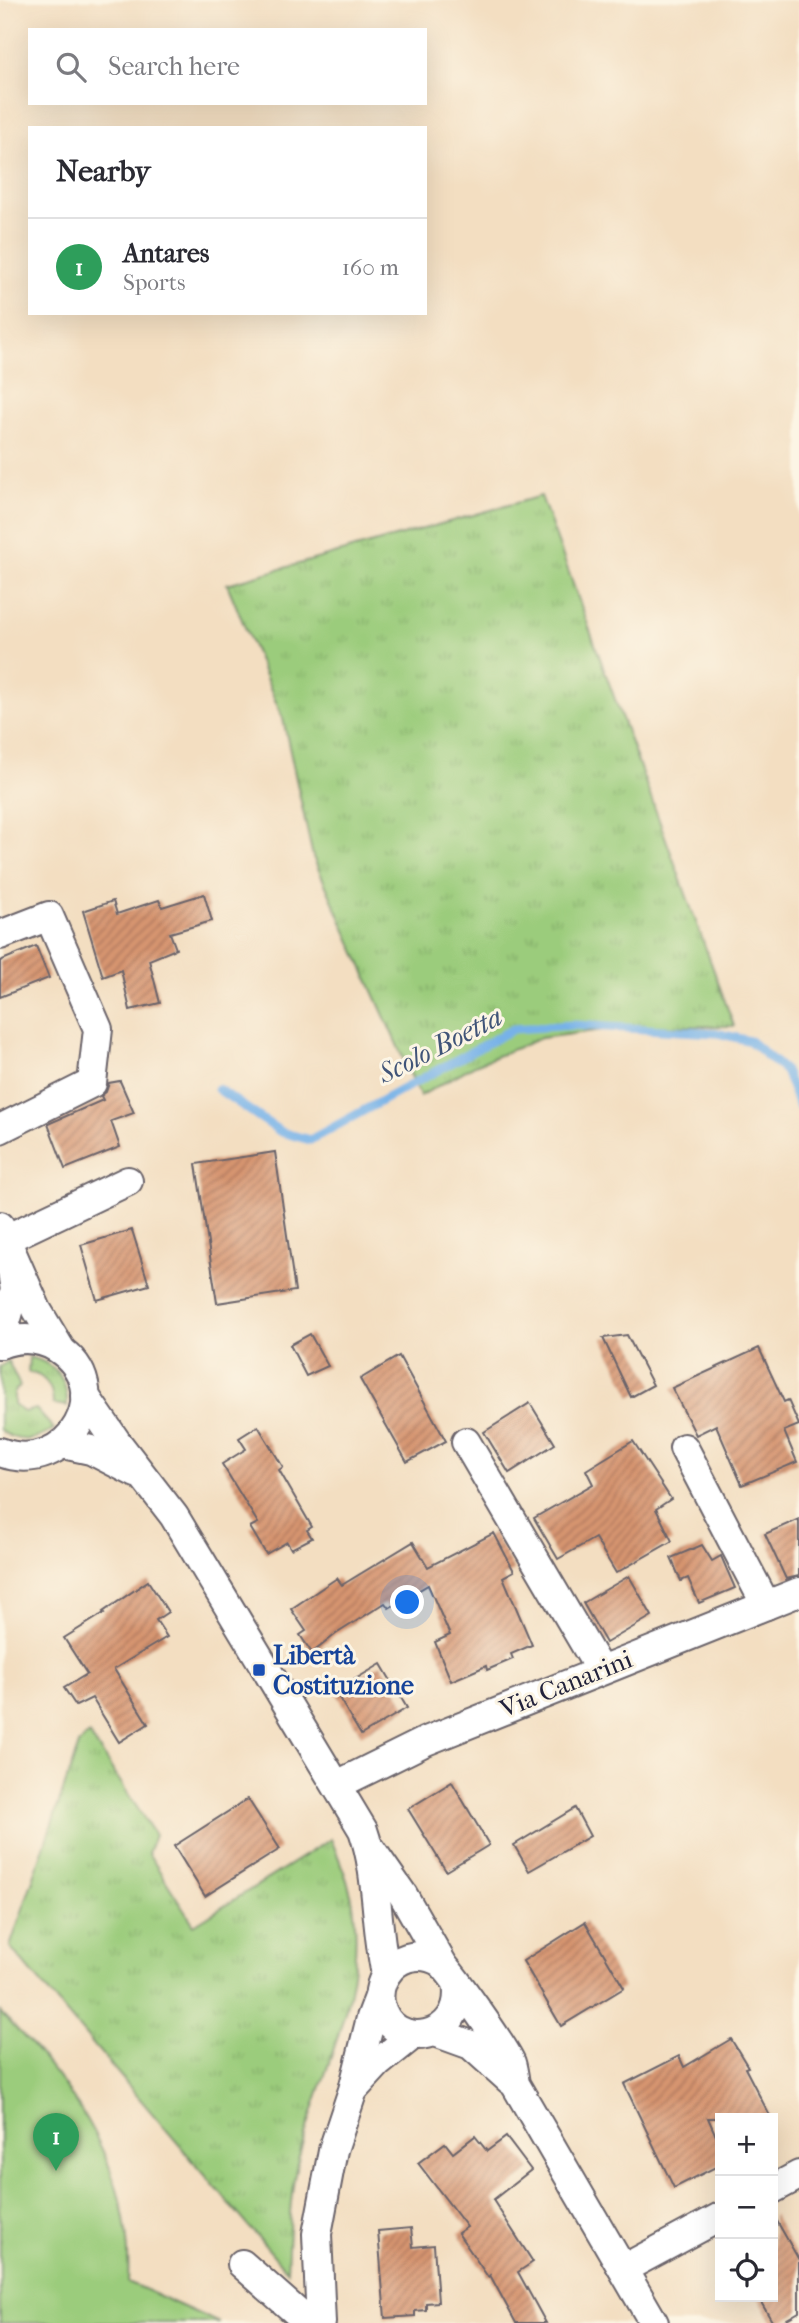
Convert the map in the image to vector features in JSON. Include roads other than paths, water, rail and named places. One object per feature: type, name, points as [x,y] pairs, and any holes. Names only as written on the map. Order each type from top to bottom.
[{"type":"street","points":[[0,935],[49,916],[98,1029],[92,1083],[0,1129]]},
{"type":"street","points":[[3,1233],[128,1181]]},
{"type":"street","points":[[0,1345],[15,1290],[3,1233]]},
{"type":"street","points":[[0,1452],[11,1456],[33,1457],[44,1455],[63,1444],[82,1417],[85,1396],[84,1385],[76,1366],[61,1350],[37,1310],[3,1233]]},
{"type":"street","points":[[0,1345],[10,1340],[32,1339],[61,1350]]},
{"type":"street","points":[[85,1396],[174,1516],[363,1830],[368,1844],[383,1986],[381,2006],[390,2022],[404,2033],[424,2033],[471,2045],[515,2084],[654,2323]]},
{"type":"street","points":[[466,1442],[600,1670]]},
{"type":"street","points":[[63,1444],[91,1450],[147,1480]]},
{"type":"street","points":[[684,1448],[766,1605]]},
{"type":"street","name":"Via Canarini","points":[[337,1785],[426,1741],[799,1592]]},
{"type":"street","points":[[368,1844],[403,1895],[449,1973],[511,2062],[515,2084]]},
{"type":"street","points":[[242,2264],[301,2316],[321,2323],[317,2234],[333,2150],[353,2090],[371,2018],[393,1966],[412,1956],[432,1958],[449,1973],[458,2002],[456,2012],[444,2027],[424,2033],[378,2063],[353,2090]]},
{"type":"street","points":[[778,2186],[799,2175]]},
{"type":"street","points":[[622,2269],[715,2220]]},
{"type":"waterway","name":"Scolo Boetta","points":[[218,1089],[281,1132],[310,1140],[513,1029],[573,1025],[717,1033],[750,1041],[785,1071],[799,1105]]},
{"type":"place","name":"Libertà Costituzione","points":[[259,1670]]},
{"type":"place","name":"Antares","points":[[56,2171]]}]
